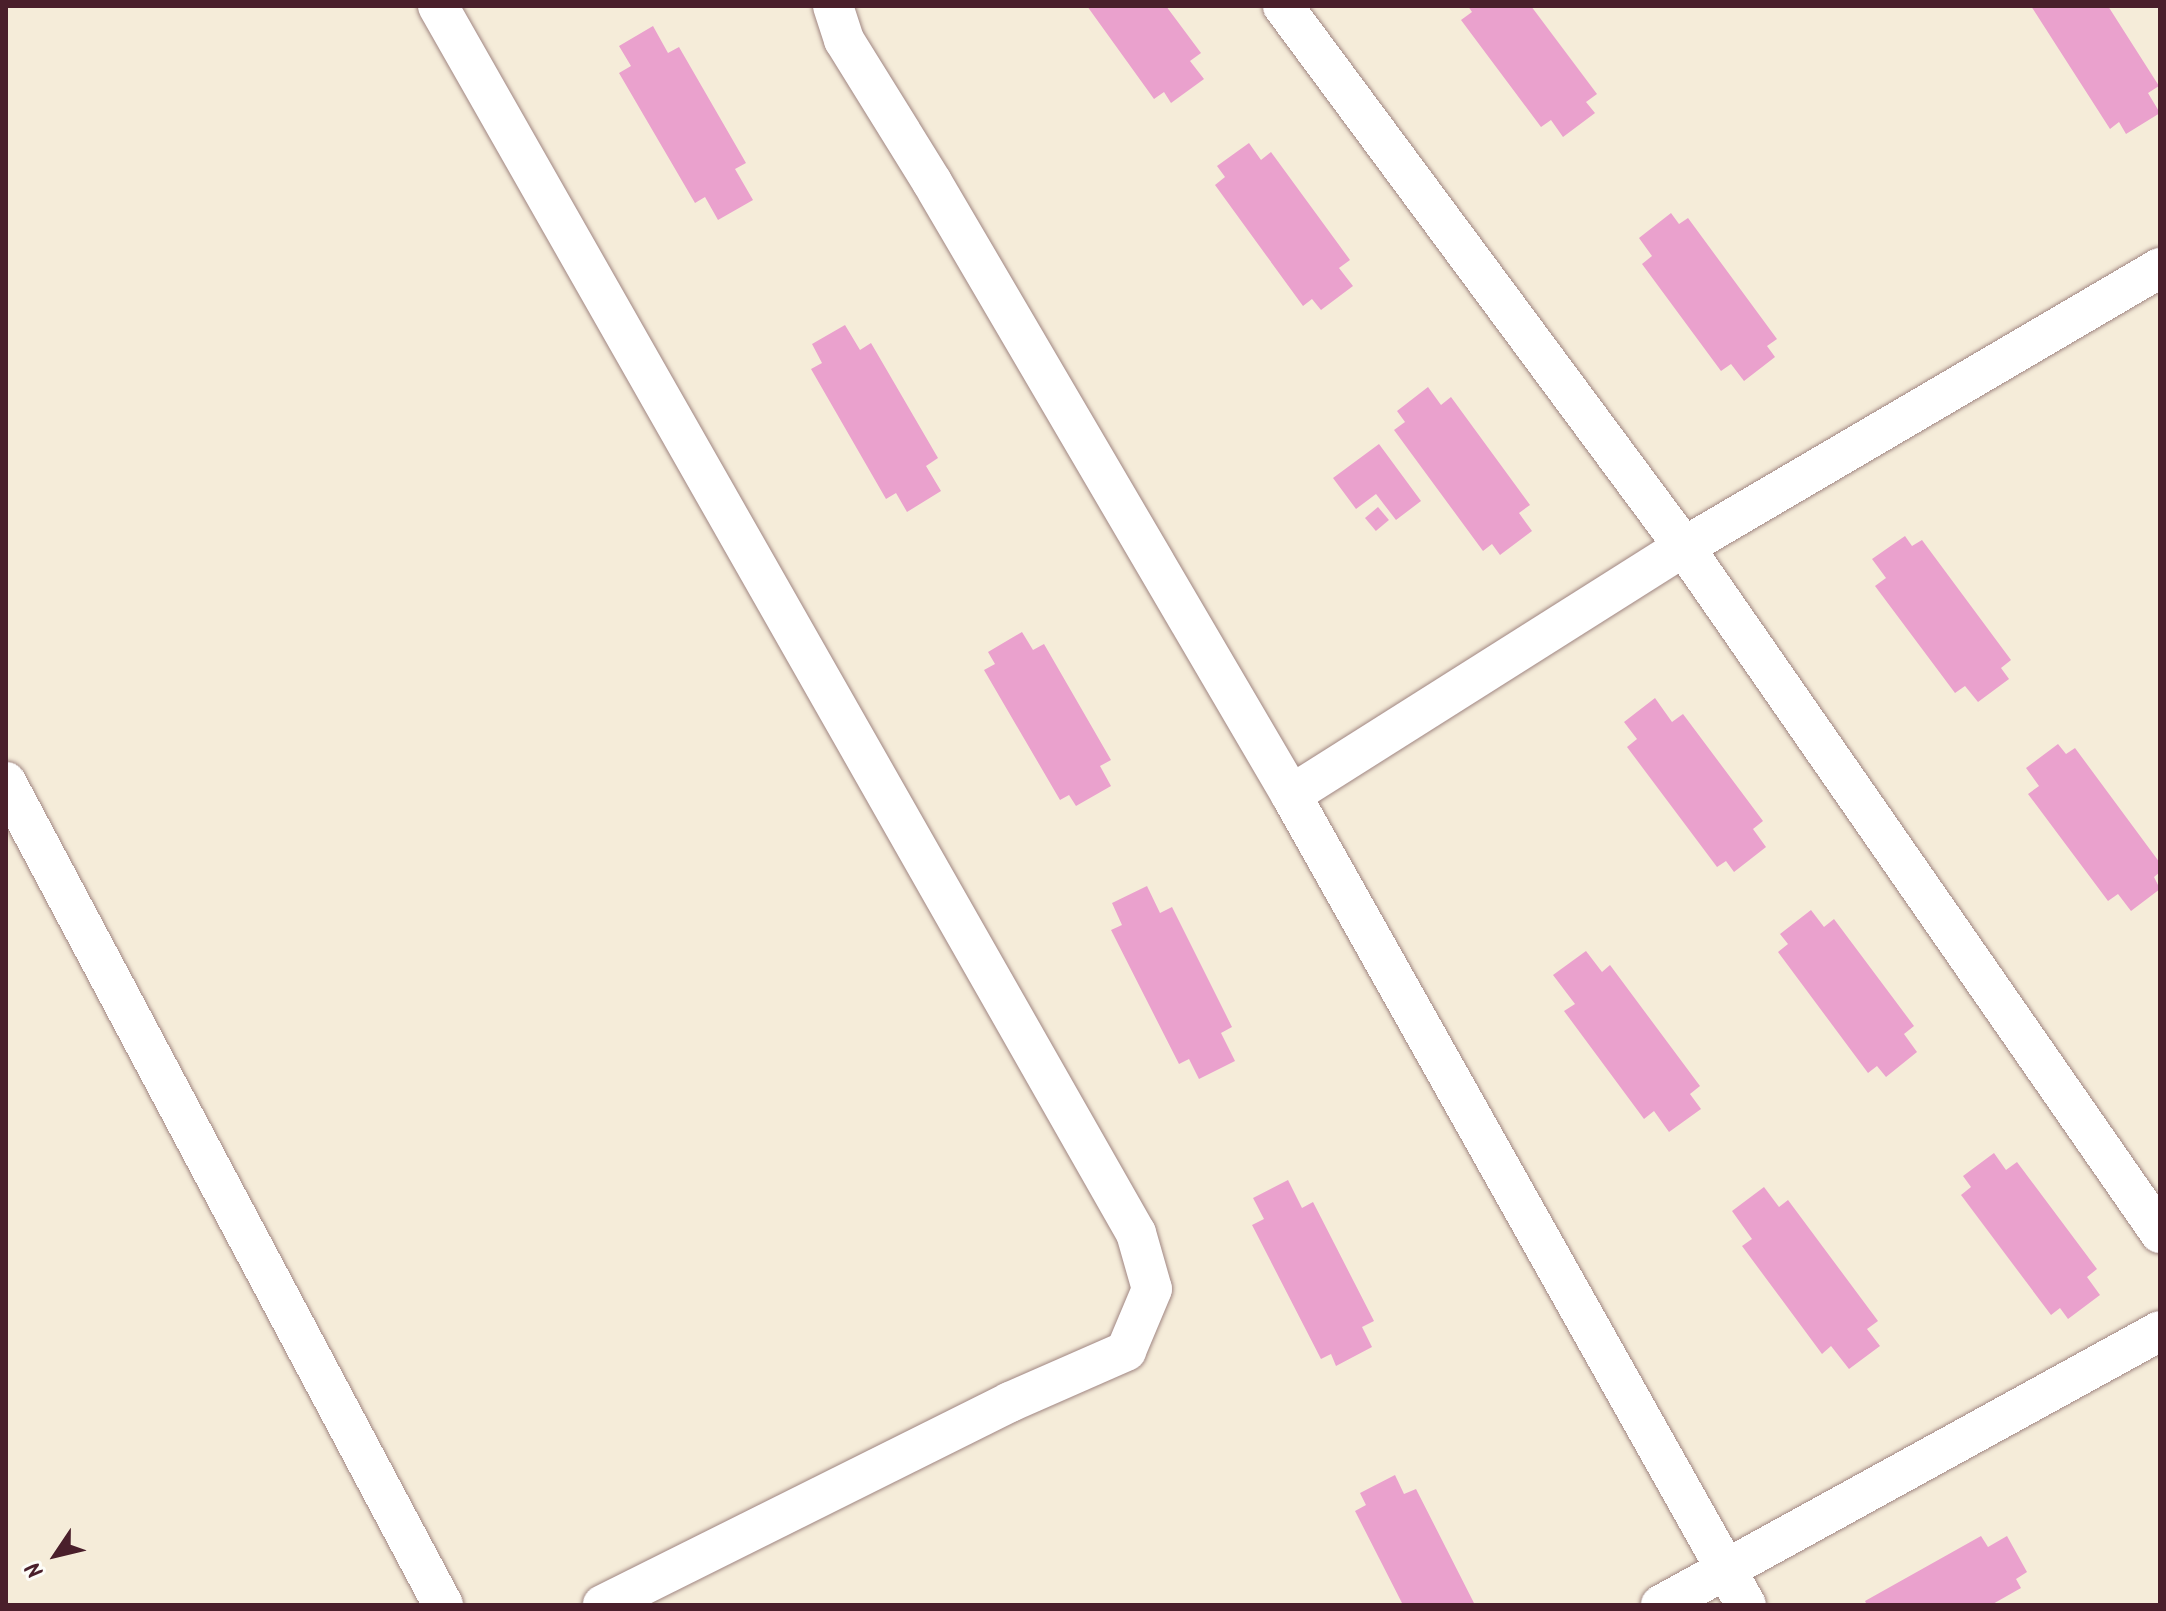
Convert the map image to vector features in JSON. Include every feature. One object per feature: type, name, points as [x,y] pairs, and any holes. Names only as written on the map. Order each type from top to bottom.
[{"type":"street","points":[[438,6],[1136,1233],[1152,1289],[1126,1351],[1010,1402],[603,1605]]},
{"type":"street","points":[[833,6],[844,40],[932,182],[1291,795],[1746,1605]]},
{"type":"street","points":[[1283,6],[1684,547],[2160,1233]]},
{"type":"street","points":[[1291,795],[1684,547],[2160,268]]},
{"type":"street","points":[[10,801],[443,1605]]},
{"type":"street","points":[[1661,1605],[2160,1331]]},
{"type":"building","points":[[1087,6],[1166,6],[1201,53],[1190,61],[1204,79],[1171,103],[1164,92],[1154,99]]},
{"type":"building","points":[[1468,6],[1531,6],[1597,94],[1586,102],[1595,113],[1563,137],[1551,120],[1541,127],[1461,20],[1472,12]]},
{"type":"building","points":[[2031,6],[2108,6],[2159,86],[2148,93],[2160,113],[2126,134],[2119,122],[2110,129]]},
{"type":"building","points":[[653,26],[668,53],[679,47],[746,163],[735,169],[753,200],[718,220],[705,197],[695,203],[619,73],[631,66],[619,46]]},
{"type":"building","points":[[1249,143],[1261,160],[1271,152],[1350,260],[1339,268],[1353,286],[1321,310],[1312,299],[1303,306],[1215,185],[1225,177],[1217,166]]},
{"type":"building","points":[[1671,213],[1679,224],[1688,218],[1777,339],[1767,346],[1775,357],[1744,381],[1731,364],[1721,371],[1642,264],[1652,256],[1639,238]]},
{"type":"building","points":[[845,325],[860,350],[871,343],[938,458],[926,466],[941,491],[907,512],[896,493],[886,499],[811,369],[822,363],[812,344]]},
{"type":"building","points":[[1428,387],[1441,405],[1451,397],[1530,505],[1519,513],[1532,531],[1500,555],[1492,544],[1483,551],[1394,430],[1405,422],[1397,411]]},
{"type":"building","points":[[1379,444],[1421,501],[1396,520],[1376,494],[1356,509],[1333,478]]},
{"type":"building","points":[[1378,507],[1389,520],[1376,531],[1365,518]]},
{"type":"building","points":[[1905,536],[1912,546],[1922,540],[2011,660],[2001,668],[2009,679],[1978,702],[1965,686],[1955,693],[1875,586],[1886,578],[1872,559]]},
{"type":"building","points":[[1022,632],[1033,650],[1044,644],[1111,760],[1100,766],[1111,786],[1076,806],[1069,795],[1060,800],[984,670],[995,664],[988,652]]},
{"type":"building","points":[[1655,698],[1672,722],[1683,714],[1763,821],[1753,829],[1766,847],[1734,872],[1726,861],[1717,867],[1627,747],[1637,739],[1624,722]]},
{"type":"building","points":[[2058,744],[2066,754],[2075,748],[2160,863],[2160,872],[2154,877],[2160,889],[2131,911],[2118,894],[2108,901],[2028,794],[2039,786],[2026,768]]},
{"type":"building","points":[[1147,886],[1160,913],[1172,907],[1232,1027],[1221,1033],[1235,1061],[1199,1079],[1189,1059],[1179,1064],[1111,930],[1122,925],[1112,903]]},
{"type":"building","points":[[1811,910],[1824,927],[1834,919],[1914,1026],[1904,1034],[1917,1052],[1886,1077],[1877,1066],[1868,1073],[1778,952],[1788,944],[1780,934]]},
{"type":"building","points":[[1586,951],[1602,972],[1610,965],[1700,1086],[1690,1094],[1701,1109],[1669,1132],[1654,1111],[1644,1119],[1564,1011],[1575,1004],[1553,975]]},
{"type":"building","points":[[1994,1153],[2006,1170],[2017,1162],[2097,1269],[2087,1277],[2100,1295],[2068,1319],[2060,1308],[2051,1315],[1961,1195],[1971,1187],[1963,1176]]},
{"type":"building","points":[[1288,1180],[1302,1208],[1313,1202],[1374,1321],[1362,1327],[1372,1347],[1336,1366],[1331,1354],[1321,1359],[1252,1225],[1264,1219],[1253,1198]]},
{"type":"building","points":[[1764,1187],[1779,1207],[1788,1200],[1878,1321],[1867,1329],[1880,1346],[1849,1369],[1831,1346],[1822,1354],[1742,1246],[1752,1239],[1732,1211]]},
{"type":"building","points":[[1395,1475],[1404,1494],[1416,1489],[1475,1605],[1403,1605],[1355,1511],[1366,1505],[1360,1493]]},
{"type":"building","points":[[1981,1536],[1988,1547],[2007,1536],[2027,1572],[2016,1579],[2021,1588],[1991,1605],[1867,1605],[1865,1601]]}]
